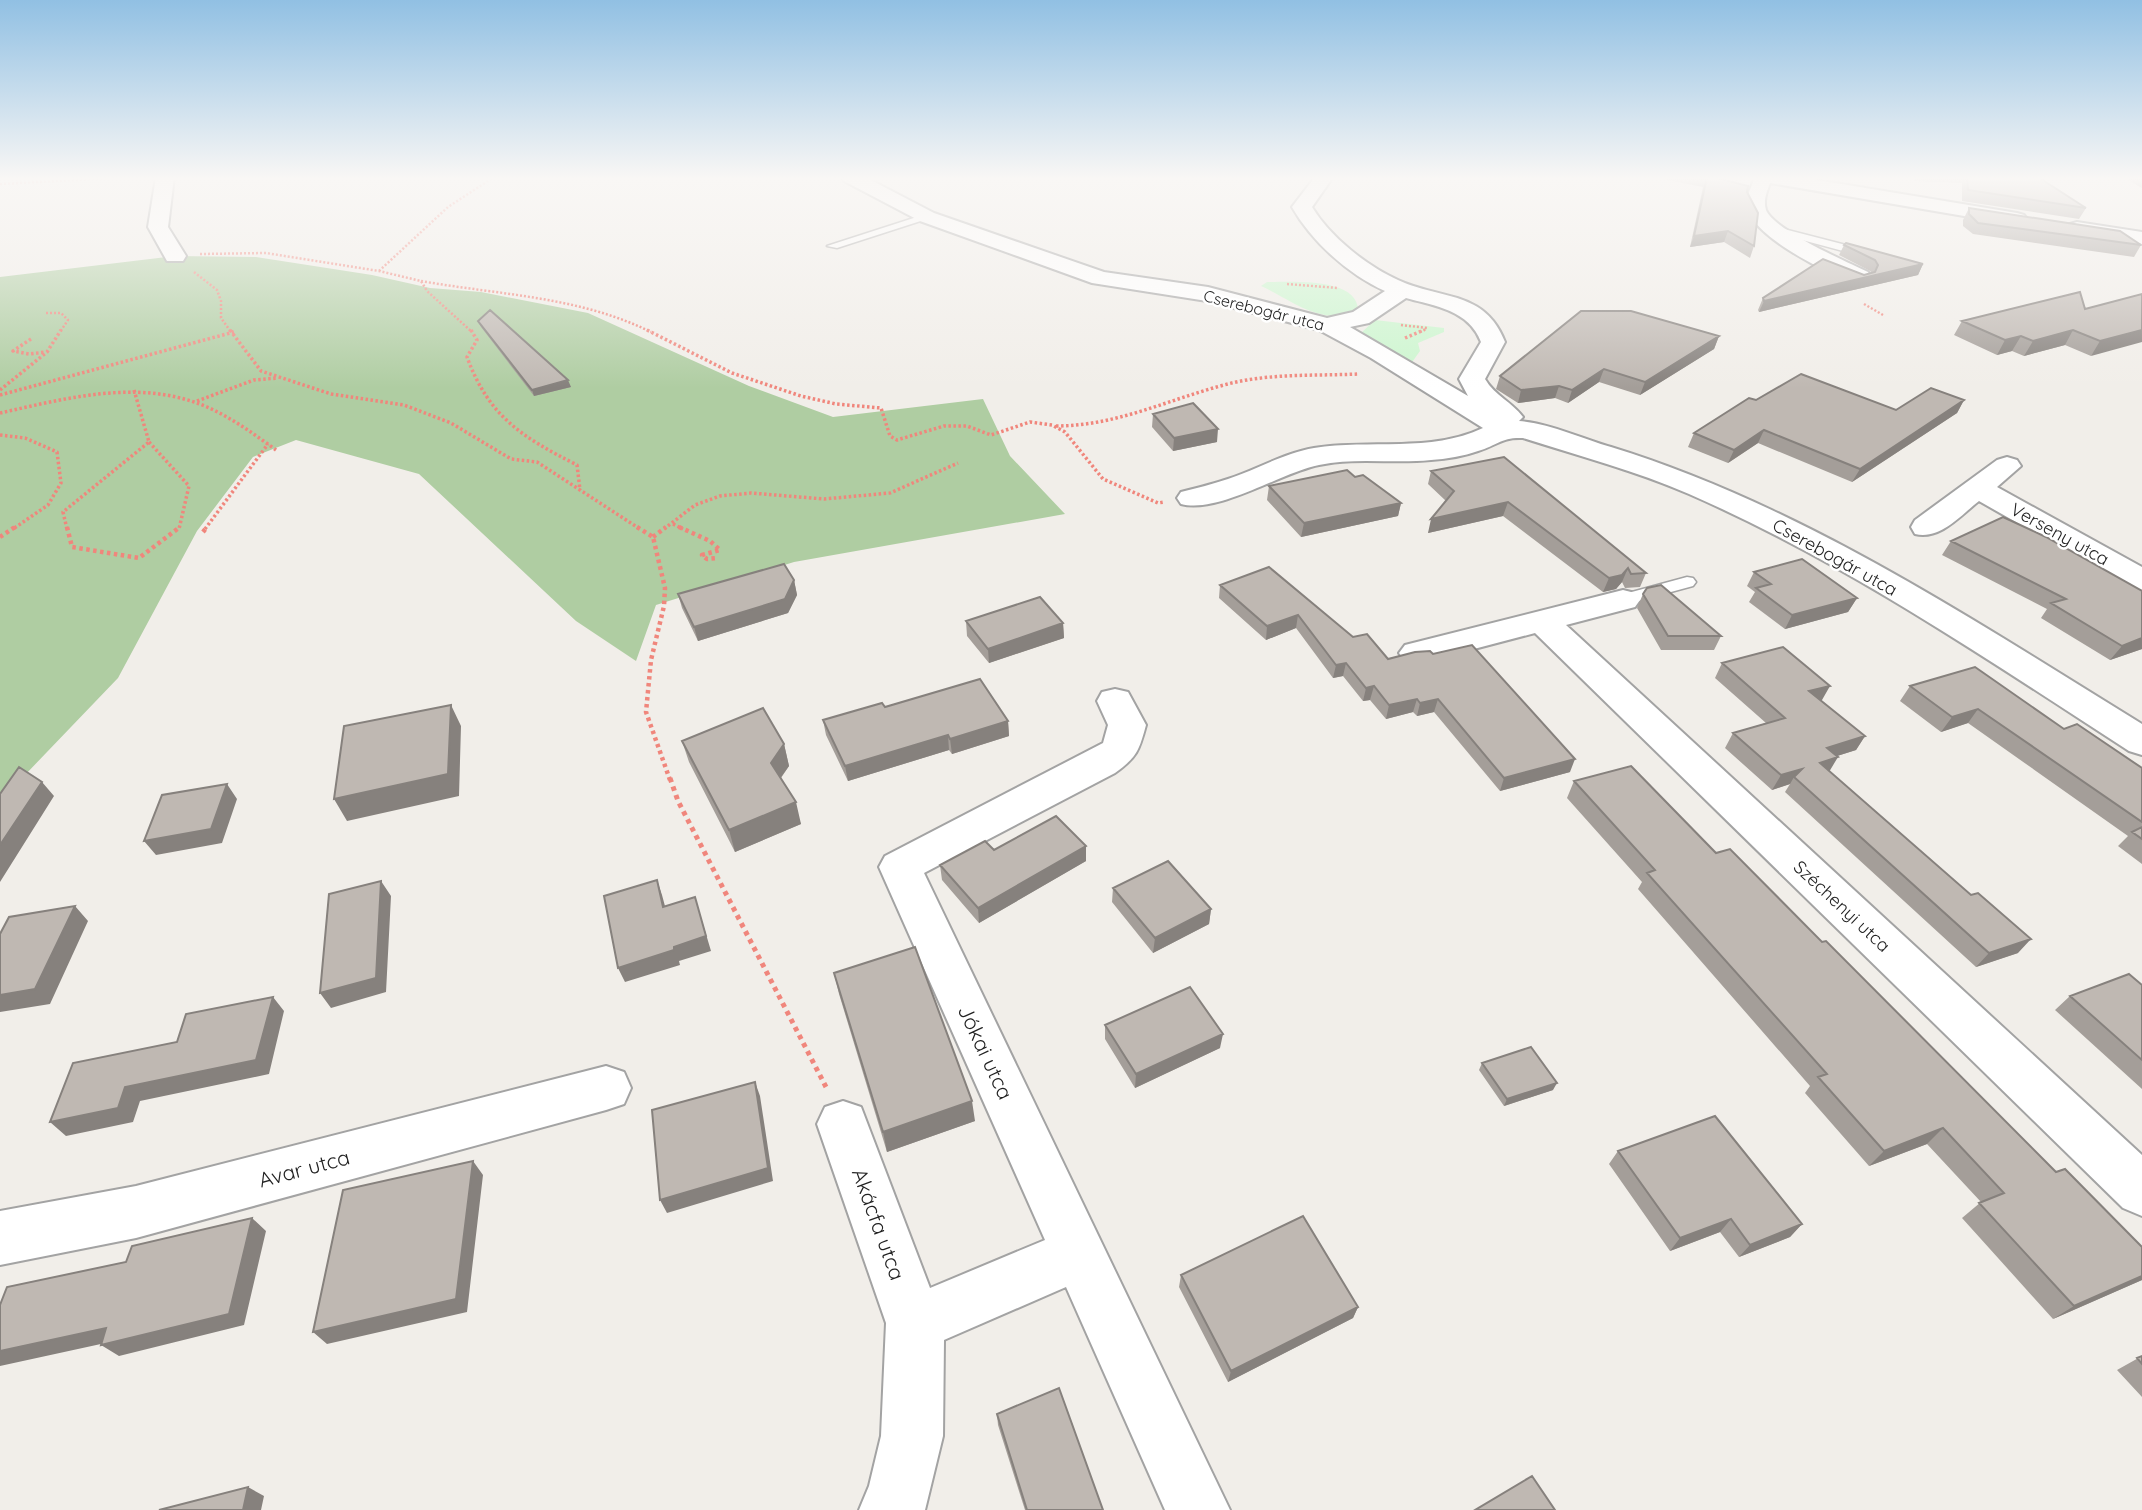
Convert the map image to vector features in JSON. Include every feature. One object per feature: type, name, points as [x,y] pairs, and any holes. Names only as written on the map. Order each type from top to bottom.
[{"type":"street","points":[[170,247],[175,256]]},
{"type":"street","name":"Cserebogár utca","points":[[1013,247],[1100,278],[1208,294],[1327,325],[1514,430],[1670,476],[1791,531],[1971,634],[2142,742]]},
{"type":"street","points":[[1192,498],[1237,486],[1311,457],[1342,453],[1430,452],[1470,445],[1514,430],[1482,397],[1472,379],[1493,342],[1485,323],[1454,304],[1402,290],[1378,278],[1338,247]]},
{"type":"street","points":[[1800,247],[1860,276]]},
{"type":"street","points":[[1327,325],[1362,318],[1402,290]]},
{"type":"street","points":[[1926,527],[2007,466]]},
{"type":"street","name":"Verseny utca","points":[[1977,488],[2142,580]]},
{"type":"street","points":[[1417,653],[1623,600]]},
{"type":"street","name":"Széchenyi utca","points":[[1542,621],[2142,1190]]},
{"type":"street","name":"Jókai utca","points":[[1115,701],[1127,725],[1120,750],[1101,763],[900,867],[1198,1510]]},
{"type":"street","name":"Avar utca","points":[[0,1238],[136,1212],[606,1088]]},
{"type":"street","name":"Akácfa utca","points":[[843,1124],[915,1323],[912,1436],[898,1499],[891,1510]]},
{"type":"street","points":[[915,1323],[1079,1252]]},
{"type":"lane","points":[[1844,247],[1881,257]]},
{"type":"lane","points":[[1623,600],[1687,582]]},
{"type":"path","points":[[379,271],[404,247]]},
{"type":"path","points":[[175,256],[266,253],[379,271],[421,283],[520,295],[592,309],[676,345],[732,373],[741,373],[812,400],[881,408],[890,436],[897,440],[952,424],[976,425],[991,435],[1030,422],[1076,428],[1228,383],[1307,376]]},
{"type":"path","points":[[175,256],[219,290],[223,302],[221,318],[261,371],[331,394],[404,405],[451,423],[511,459],[537,462],[653,537],[665,588],[664,606],[651,660],[646,712],[678,802],[843,1124]]},
{"type":"path","points":[[421,283],[457,318],[472,328],[477,340],[467,357],[479,390],[499,418],[524,438],[577,465],[580,491]]},
{"type":"path","points":[[1287,284],[1338,288],[1356,294],[1361,299],[1362,318]]},
{"type":"path","points":[[0,393],[47,352],[68,320],[61,313],[46,313]]},
{"type":"path","points":[[0,393],[234,332]]},
{"type":"path","points":[[31,339],[13,351],[29,354],[47,352]]},
{"type":"path","points":[[196,402],[254,380],[280,377]]},
{"type":"path","points":[[134,390],[149,442],[189,486],[179,530],[139,558],[72,547],[63,512],[149,442]]},
{"type":"path","points":[[0,413],[93,394],[134,390],[196,402],[231,419],[276,450]]},
{"type":"path","points":[[1054,426],[1065,432],[1103,479],[1158,503],[1192,498]]},
{"type":"path","points":[[0,435],[25,438],[57,452],[61,483],[48,505],[0,537]]},
{"type":"path","points":[[203,532],[268,444]]},
{"type":"path","points":[[653,537],[695,505],[720,496],[751,493],[824,499],[890,493],[958,463]]},
{"type":"path","points":[[673,524],[710,541],[720,550],[702,555],[707,559],[718,558]]},
{"type":"green space","points":[[175,256],[256,257],[372,275],[430,288],[481,292],[588,313],[749,386],[833,417],[983,399],[1010,456],[1065,514],[794,562],[656,605],[636,661],[576,621],[419,474],[296,440],[253,457],[197,531],[118,678],[0,801],[0,277]]},
{"type":"green space","points":[[1267,282],[1307,282],[1336,287],[1348,292],[1355,300],[1358,311],[1345,315],[1320,314],[1261,286]]},
{"type":"green space","points":[[1375,320],[1444,328],[1444,332],[1418,343],[1420,351],[1410,365],[1361,333]]},
{"type":"building","points":[[1849,247],[1862,247],[1923,264],[1764,301],[1763,298],[1823,259],[1864,275],[1875,272],[1878,265],[1875,260]]},
{"type":"building","points":[[2080,292],[2085,309],[2142,294],[2142,330],[2100,341],[2073,330],[2033,341],[2021,336],[2005,340],[1962,321]]},
{"type":"building","points":[[490,310],[568,380],[532,390],[478,321]]},
{"type":"building","points":[[1581,311],[1631,311],[1719,336],[1645,382],[1604,369],[1572,390],[1559,386],[1521,390],[1500,376]]},
{"type":"building","points":[[1801,374],[1896,410],[1931,388],[1964,400],[1860,469],[1764,430],[1734,450],[1694,433],[1749,398],[1756,400]]},
{"type":"building","points":[[1193,403],[1218,429],[1174,438],[1153,414]]},
{"type":"building","points":[[1504,457],[1646,573],[1631,574],[1628,568],[1622,575],[1609,578],[1508,502],[1431,519],[1454,491],[1431,471]]},
{"type":"building","points":[[1347,470],[1355,477],[1363,475],[1401,503],[1304,523],[1269,486]]},
{"type":"building","points":[[2003,517],[2046,537],[2142,591],[2142,638],[2122,646],[2051,603],[2066,599],[1951,541]]},
{"type":"building","points":[[1802,559],[1857,598],[1792,615],[1756,588],[1771,584],[1754,572]]},
{"type":"building","points":[[784,564],[794,580],[785,599],[694,627],[678,594]]},
{"type":"building","points":[[1269,567],[1353,637],[1367,634],[1388,659],[1415,652],[1430,651],[1433,654],[1472,645],[1575,759],[1504,778],[1438,699],[1420,703],[1417,699],[1389,705],[1374,686],[1366,688],[1346,663],[1336,665],[1298,615],[1267,626],[1220,585]]},
{"type":"building","points":[[1661,585],[1721,636],[1668,636],[1643,594],[1647,588]]},
{"type":"building","points":[[1040,597],[1063,623],[988,649],[966,621]]},
{"type":"building","points":[[1783,647],[1830,686],[1809,691],[1865,736],[1827,748],[1838,757],[1820,763],[1971,895],[1978,893],[2031,939],[1989,953],[1794,777],[1802,769],[1781,775],[1733,733],[1785,718],[1722,663]]},
{"type":"building","points":[[1975,667],[2064,729],[2077,724],[2142,768],[2142,822],[1978,709],[1952,717],[1910,686]]},
{"type":"building","points":[[980,679],[1008,721],[950,739],[948,735],[845,766],[823,720],[882,703],[885,707]]},
{"type":"building","points":[[451,705],[448,774],[334,799],[344,726]]},
{"type":"building","points":[[763,708],[784,744],[771,763],[796,802],[729,830],[682,741]]},
{"type":"building","points":[[1631,766],[1716,853],[1730,849],[1822,942],[1826,941],[2056,1172],[2065,1169],[2142,1247],[2142,1276],[2074,1306],[1979,1203],[2004,1193],[1943,1128],[1884,1151],[1818,1077],[1827,1074],[1647,873],[1655,870],[1574,781]]},
{"type":"building","points":[[19,767],[42,782],[0,845],[0,794]]},
{"type":"building","points":[[227,784],[211,829],[144,841],[162,795]]},
{"type":"building","points":[[1056,816],[1086,846],[978,908],[940,865],[985,841],[994,850]]},
{"type":"building","points":[[2142,827],[2142,839],[2132,832]]},
{"type":"building","points":[[1168,861],[1211,909],[1155,938],[1113,888]]},
{"type":"building","points":[[657,880],[663,907],[695,897],[706,936],[674,947],[674,950],[618,968],[604,896]]},
{"type":"building","points":[[381,881],[376,978],[320,993],[329,894]]},
{"type":"building","points":[[75,906],[35,989],[0,995],[0,934],[9,917]]},
{"type":"building","points":[[915,947],[972,1101],[883,1132],[834,973]]},
{"type":"building","points":[[2129,974],[2142,985],[2142,1060],[2070,996]]},
{"type":"building","points":[[1190,987],[1223,1034],[1136,1074],[1105,1025]]},
{"type":"building","points":[[273,997],[256,1060],[125,1087],[118,1108],[50,1122],[73,1063],[177,1042],[186,1014]]},
{"type":"building","points":[[1531,1047],[1557,1083],[1507,1099],[1482,1063]]},
{"type":"building","points":[[755,1082],[768,1168],[660,1200],[652,1110]]},
{"type":"building","points":[[1715,1116],[1802,1224],[1750,1245],[1731,1219],[1680,1238],[1618,1151]]},
{"type":"building","points":[[473,1161],[456,1299],[313,1332],[343,1190]]},
{"type":"building","points":[[1303,1216],[1358,1307],[1231,1371],[1181,1275]]},
{"type":"building","points":[[252,1218],[229,1314],[101,1345],[106,1328],[0,1351],[0,1305],[7,1287],[126,1262],[132,1246]]},
{"type":"building","points":[[1059,1388],[1103,1510],[1027,1510],[997,1414]]},
{"type":"building","points":[[1532,1476],[1555,1510],[1475,1510]]},
{"type":"building","points":[[248,1487],[243,1510],[159,1510]]}]
